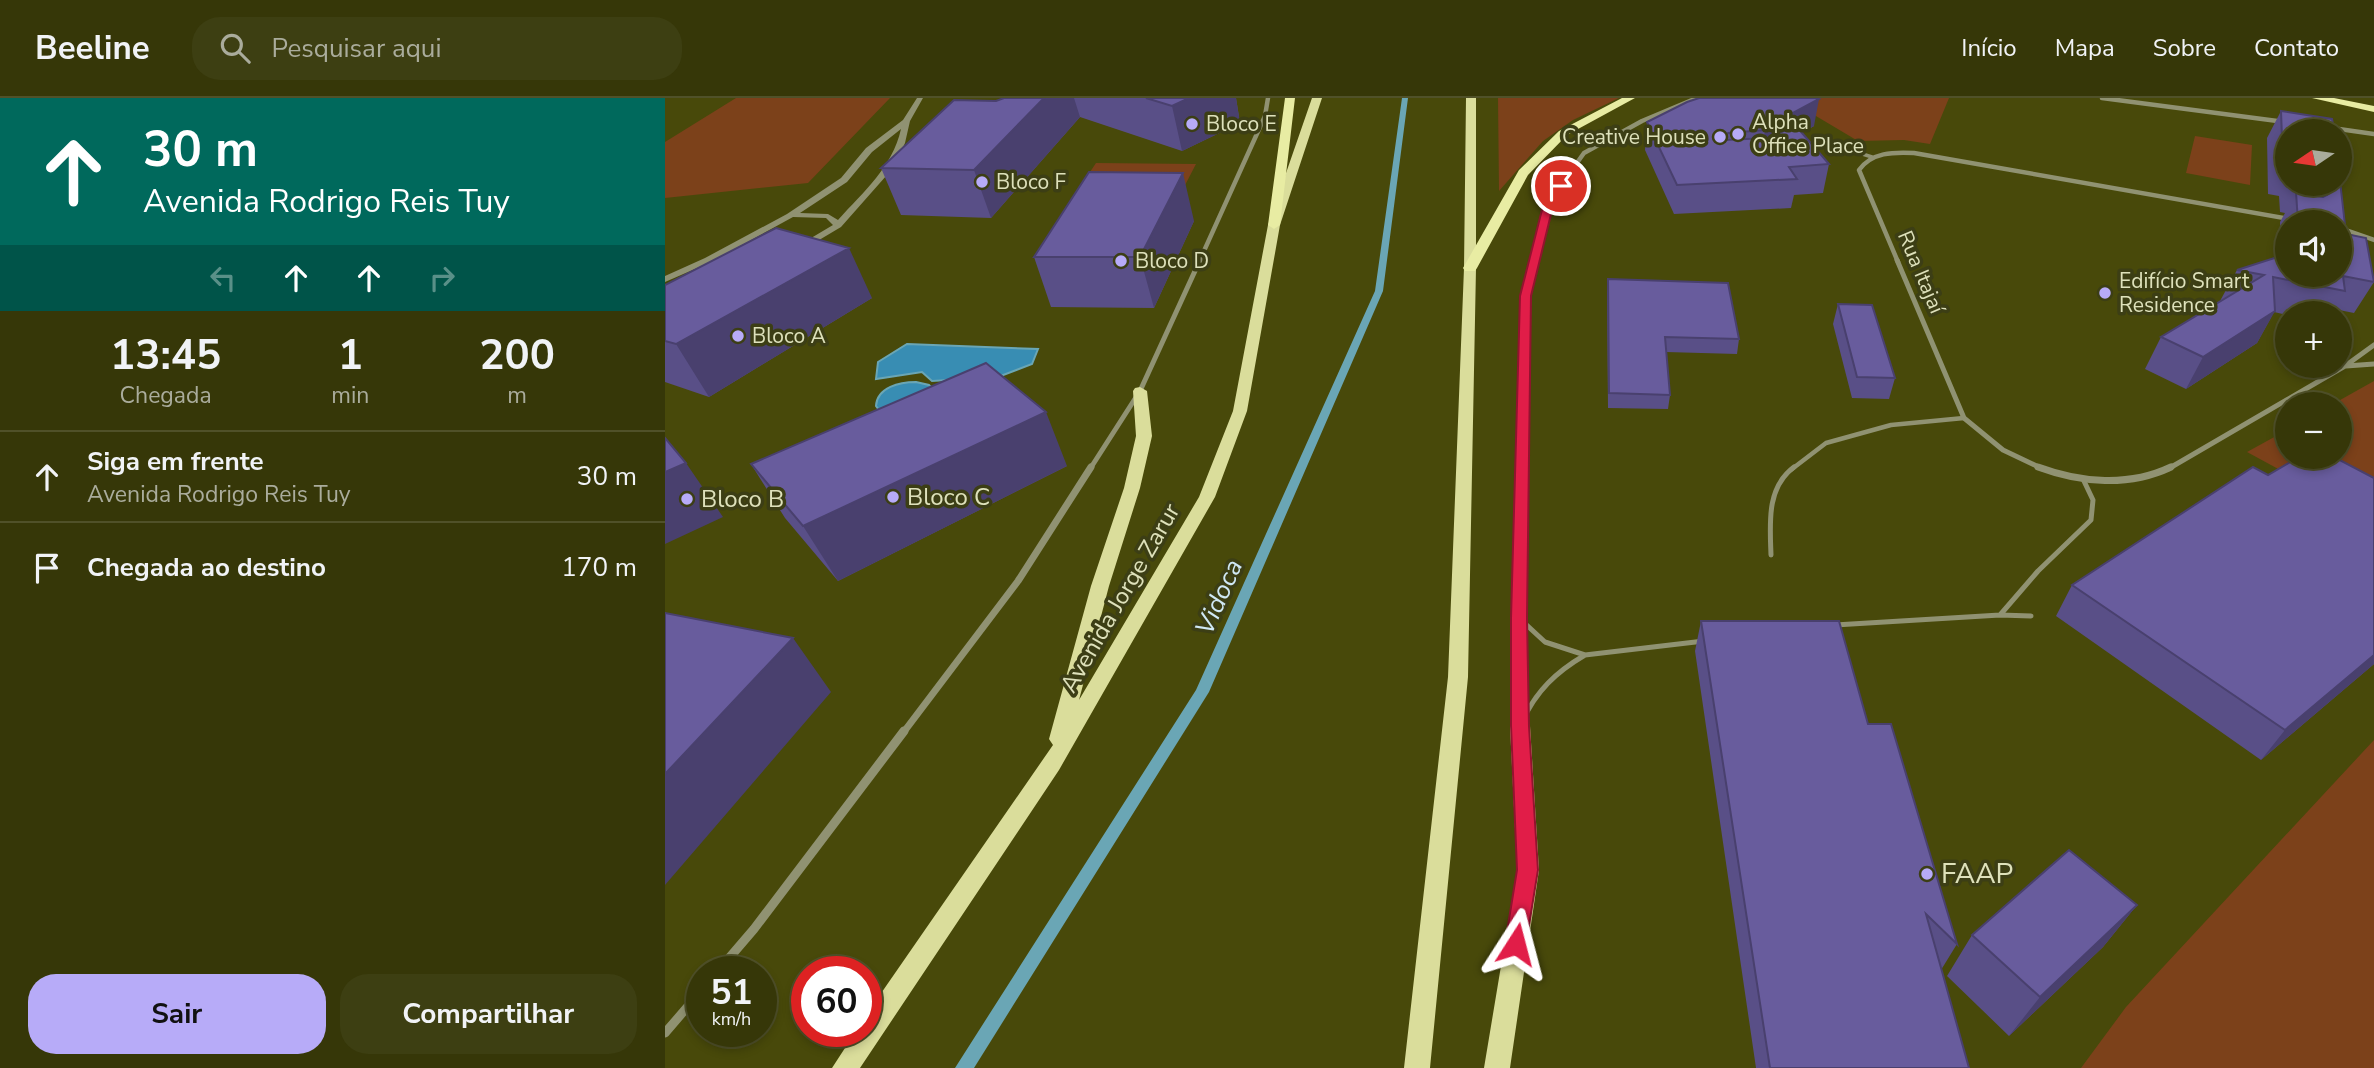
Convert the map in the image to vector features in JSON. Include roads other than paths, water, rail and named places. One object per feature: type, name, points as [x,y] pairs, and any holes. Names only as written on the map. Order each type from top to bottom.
[{"type":"highway","points":[[1273,225],[1290,98]]},
{"type":"highway","points":[[1470,268],[1523,173],[1563,133],[1630,98]]},
{"type":"highway","points":[[2305,98],[2346,104]]},
{"type":"highway","points":[[2317,98],[2374,109]]},
{"type":"main road","name":"Avenida Jorge Zarur","points":[[845,1068],[1052,764],[1207,497],[1240,411],[1273,225],[1317,98]]},
{"type":"main road","points":[[1417,1068],[1458,677],[1470,268],[1471,98]]},
{"type":"main road","points":[[1052,764],[1100,586],[1132,488],[1144,436],[1140,391]]},
{"type":"main road","points":[[1497,1068],[1528,870],[1520,726]]},
{"type":"street","points":[[665,279],[708,260],[790,216],[844,180],[869,150],[905,121],[920,98]]},
{"type":"street","points":[[730,956],[754,929],[1018,580],[1140,391],[1265,116],[1268,98]]},
{"type":"street","points":[[1520,726],[1519,618],[1525,296],[1549,202],[1584,153],[1642,121],[1697,98]]},
{"type":"street","points":[[2102,98],[2275,121]]},
{"type":"street","points":[[800,248],[838,225],[891,165],[901,144],[905,121]]},
{"type":"street","points":[[2352,131],[2374,134]]},
{"type":"street","points":[[1872,158],[1891,153],[1926,154],[2275,216]]},
{"type":"street","name":"Rua Itajaí","points":[[1872,158],[1865,161],[1859,170],[1964,418],[1990,443],[2009,454],[2056,472],[2083,478],[2109,480],[2155,474],[2324,378]]},
{"type":"street","points":[[790,216],[828,216],[838,225]]},
{"type":"street","points":[[2352,232],[2374,240]]},
{"type":"street","name":"Rua Itajaí","points":[[2352,361],[2374,345]]},
{"type":"street","points":[[2352,366],[2374,364]]},
{"type":"street","points":[[665,1032],[686,1008]]},
{"type":"lane","points":[[1797,147],[1837,146],[1872,158]]},
{"type":"lane","points":[[1771,555],[1769,509],[1786,473],[1826,443],[1891,425],[1964,418]]},
{"type":"lane","points":[[2000,615],[2038,571],[2091,520],[2093,500],[2083,478]]},
{"type":"lane","points":[[1832,625],[2000,615],[2031,617]]},
{"type":"lane","points":[[1519,618],[1545,642],[1585,655]]},
{"type":"lane","points":[[1520,726],[1531,699],[1542,686],[1561,668],[1585,655],[1708,640]]},
{"type":"water","points":[[907,344],[1038,349],[1032,364],[998,377],[932,381],[922,372],[876,379],[878,362]]},
{"type":"water","points":[[916,382],[929,385],[933,389],[879,410],[876,406],[880,394],[890,387]]},
{"type":"waterway","name":"Vidoca","points":[[964,1068],[1202,692],[1379,291],[1405,98]]},
{"type":"place","name":"Bloco E","points":[[1192,124]]},
{"type":"place","name":"Alpha Office Place","points":[[1738,134]]},
{"type":"place","name":"Creative House","points":[[1720,137]]},
{"type":"place","name":"Bloco F","points":[[982,182]]},
{"type":"place","name":"Bloco D","points":[[1121,261]]},
{"type":"place","name":"Edifício Smart Residence","points":[[2105,293]]},
{"type":"place","name":"Bloco A","points":[[738,336]]},
{"type":"place","name":"Bloco C","points":[[893,497]]},
{"type":"place","name":"Bloco B","points":[[687,499]]},
{"type":"place","name":"FAAP","points":[[1927,874]]}]
